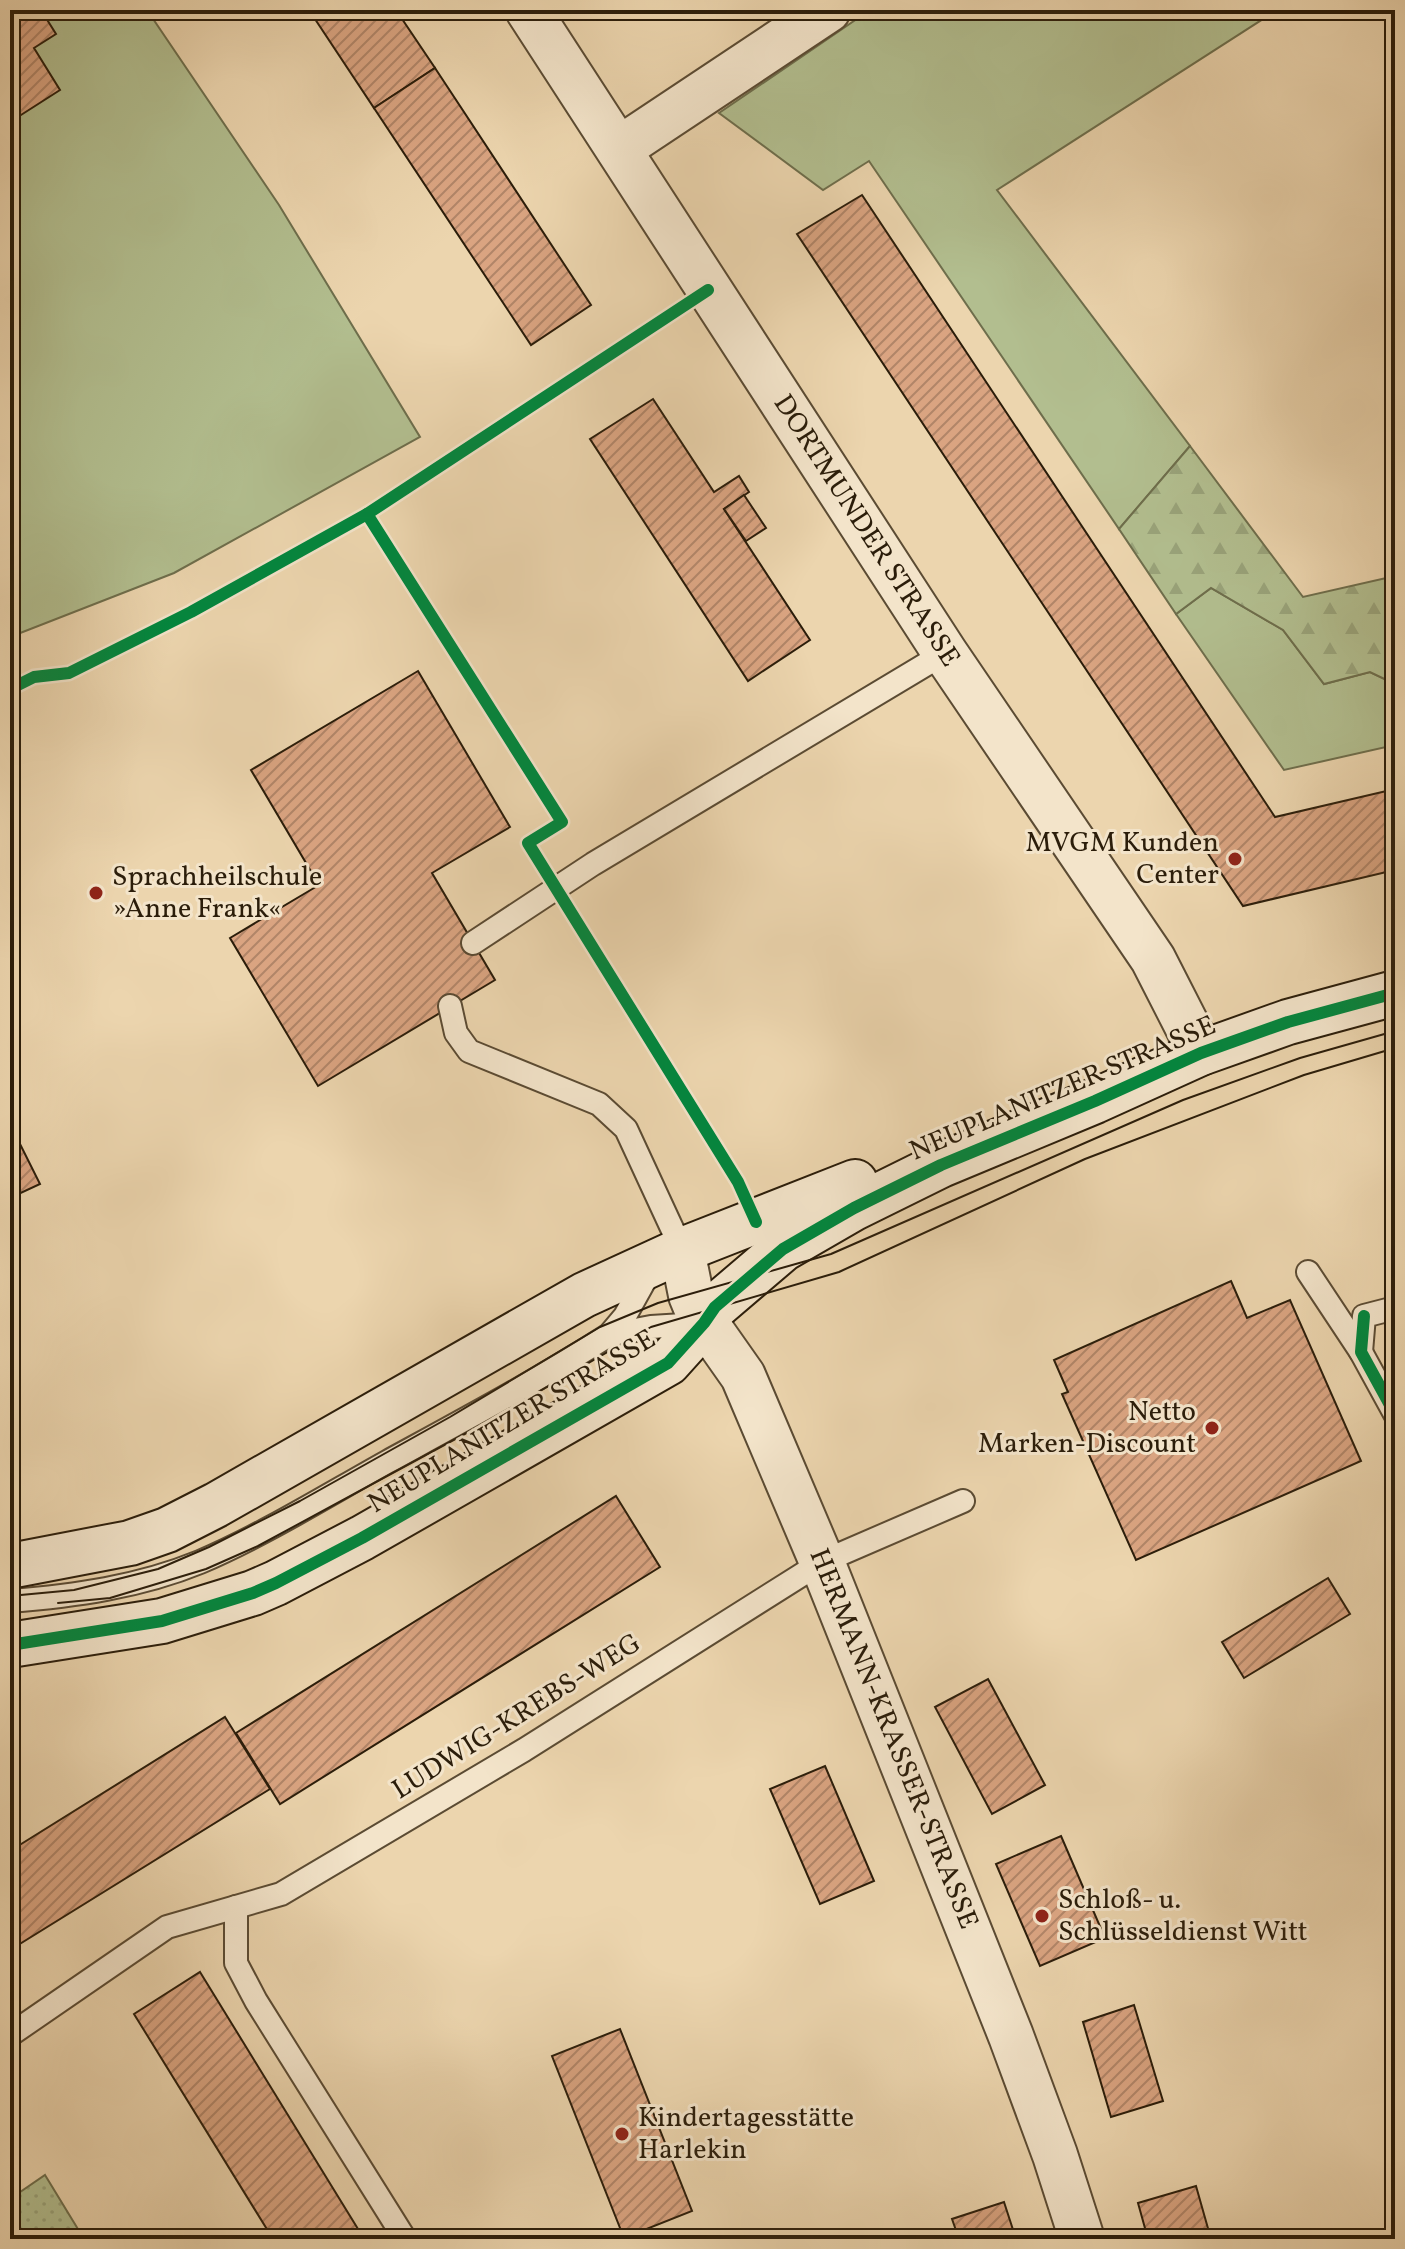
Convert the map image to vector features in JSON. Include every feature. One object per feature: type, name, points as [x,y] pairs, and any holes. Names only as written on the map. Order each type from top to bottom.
[{"type":"street","name":"DORTMUNDER STRASSE","points":[[528,10],[945,653],[1153,959],[1201,1053]]},
{"type":"street","points":[[619,149],[828,10]]},
{"type":"street","name":"NEUPLANITZER STRASSE","points":[[10,1645],[162,1621],[276,1583],[362,1538],[668,1363],[715,1307],[783,1249],[854,1208],[941,1165],[1201,1053],[1288,1022],[1395,993]]},
{"type":"street","name":"NEUPLANITZER STRASSE","points":[[10,1566],[130,1543],[167,1530],[584,1295],[847,1184],[941,1165]]},
{"type":"street","name":"HERMANN-KRASSER-STRASSE","points":[[668,1257],[704,1323],[743,1376],[822,1562],[1001,2009],[1055,2155],[1082,2239]]},
{"type":"lane","points":[[473,943],[593,864],[945,653]]},
{"type":"lane","points":[[10,1601],[105,1590],[198,1562],[291,1516],[475,1415],[609,1335],[625,1316],[668,1257],[626,1129],[599,1104],[469,1051],[456,1033],[450,1006]]},
{"type":"lane","points":[[1308,1272],[1361,1352],[1395,1414]]},
{"type":"lane","points":[[1361,1352],[1364,1316],[1395,1308]]},
{"type":"lane","points":[[609,1335],[651,1327],[704,1323]]},
{"type":"lane","name":"LUDWIG-KREBS-WEG","points":[[10,2035],[167,1927],[281,1894],[524,1750],[822,1562],[963,1501]]},
{"type":"lane","points":[[236,1907],[236,1963],[405,2239]]},
{"type":"green space","points":[[10,10],[147,10],[279,205],[420,437],[174,573],[10,637]]},
{"type":"green space","points":[[870,10],[1277,10],[997,190],[1190,446],[1119,529],[869,161],[823,190],[719,113]]},
{"type":"green space","points":[[1190,446],[1303,597],[1395,576],[1395,684],[1370,672],[1324,684],[1283,630],[1211,588],[1176,614],[1119,529]]},
{"type":"green space","points":[[1211,588],[1283,630],[1324,684],[1370,672],[1395,684],[1395,745],[1284,770],[1176,614]]},
{"type":"green space","points":[[45,2175],[84,2239],[10,2239],[10,2199]]},
{"type":"building","points":[[10,10],[41,10],[56,34],[34,48],[60,90],[10,122]]},
{"type":"building","points":[[309,10],[396,10],[435,68],[374,108]]},
{"type":"building","points":[[435,68],[591,305],[531,345],[374,108]]},
{"type":"building","points":[[1395,101],[1395,151],[1391,102]]},
{"type":"building","points":[[862,195],[1275,817],[1395,789],[1395,870],[1243,906],[797,234]]},
{"type":"building","points":[[653,399],[714,492],[739,476],[749,492],[724,509],[810,640],[748,681],[590,439]]},
{"type":"building","points":[[744,495],[766,528],[746,541],[724,509]]},
{"type":"building","points":[[418,671],[510,827],[432,873],[495,980],[318,1086],[230,938],[319,885],[251,770]]},
{"type":"building","points":[[10,1124],[40,1184],[10,1198]]},
{"type":"building","name":"Netto Marken-Discount","points":[[1231,1281],[1247,1318],[1290,1300],[1361,1461],[1136,1560],[1062,1394],[1068,1392],[1054,1360]]},
{"type":"building","points":[[616,1496],[660,1567],[280,1804],[236,1733]]},
{"type":"building","points":[[1328,1578],[1350,1614],[1244,1678],[1222,1642]]},
{"type":"building","points":[[988,1679],[1045,1785],[992,1814],[935,1707]]},
{"type":"building","points":[[225,1717],[270,1789],[10,1950],[10,1851]]},
{"type":"building","points":[[825,1766],[874,1881],[820,1904],[770,1789]]},
{"type":"building","points":[[1061,1836],[1105,1938],[1040,1966],[996,1864]]},
{"type":"building","points":[[200,1972],[358,2229],[344,2239],[273,2239],[134,2014]]},
{"type":"building","points":[[1134,2005],[1163,2101],[1111,2117],[1083,2022]]},
{"type":"building","name":"Kindertagesstätte Harlekin","points":[[620,2029],[692,2211],[624,2238],[552,2056]]},
{"type":"building","points":[[1196,2186],[1211,2239],[1148,2239],[1138,2203]]},
{"type":"building","points":[[1004,2202],[1016,2239],[959,2239],[952,2219]]},
{"type":"tram line","points":[[10,1596],[74,1590],[158,1569],[300,1501],[450,1417],[600,1327],[658,1303],[831,1254],[1183,1100],[1300,1058],[1395,1031]]},
{"type":"tram line","points":[[58,1603],[110,1598],[206,1569],[258,1546],[472,1430],[651,1327],[839,1272],[1085,1159],[1304,1075],[1395,1048]]},
{"type":"cycle path","points":[[10,689],[34,677],[69,673],[191,612],[367,514],[708,290]]},
{"type":"cycle path","points":[[367,514],[562,822],[528,843],[738,1182],[756,1222]]},
{"type":"cycle path","points":[[10,1645],[162,1621],[276,1583],[362,1538],[668,1363],[715,1307],[783,1249],[854,1208],[941,1165],[1201,1053],[1288,1022],[1395,993]]},
{"type":"cycle path","points":[[1364,1316],[1361,1352],[1395,1414]]},
{"type":"place","name":"MVGM Kunden Center","points":[[1235,859]]},
{"type":"place","name":"Sprachheilschule »Anne Frank«","points":[[96,893]]},
{"type":"place","name":"Netto Marken-Discount","points":[[1212,1428]]},
{"type":"place","name":"Schloß- u. Schlüsseldienst Witt","points":[[1042,1916]]},
{"type":"place","name":"Kindertagesstätte Harlekin","points":[[622,2134]]}]
